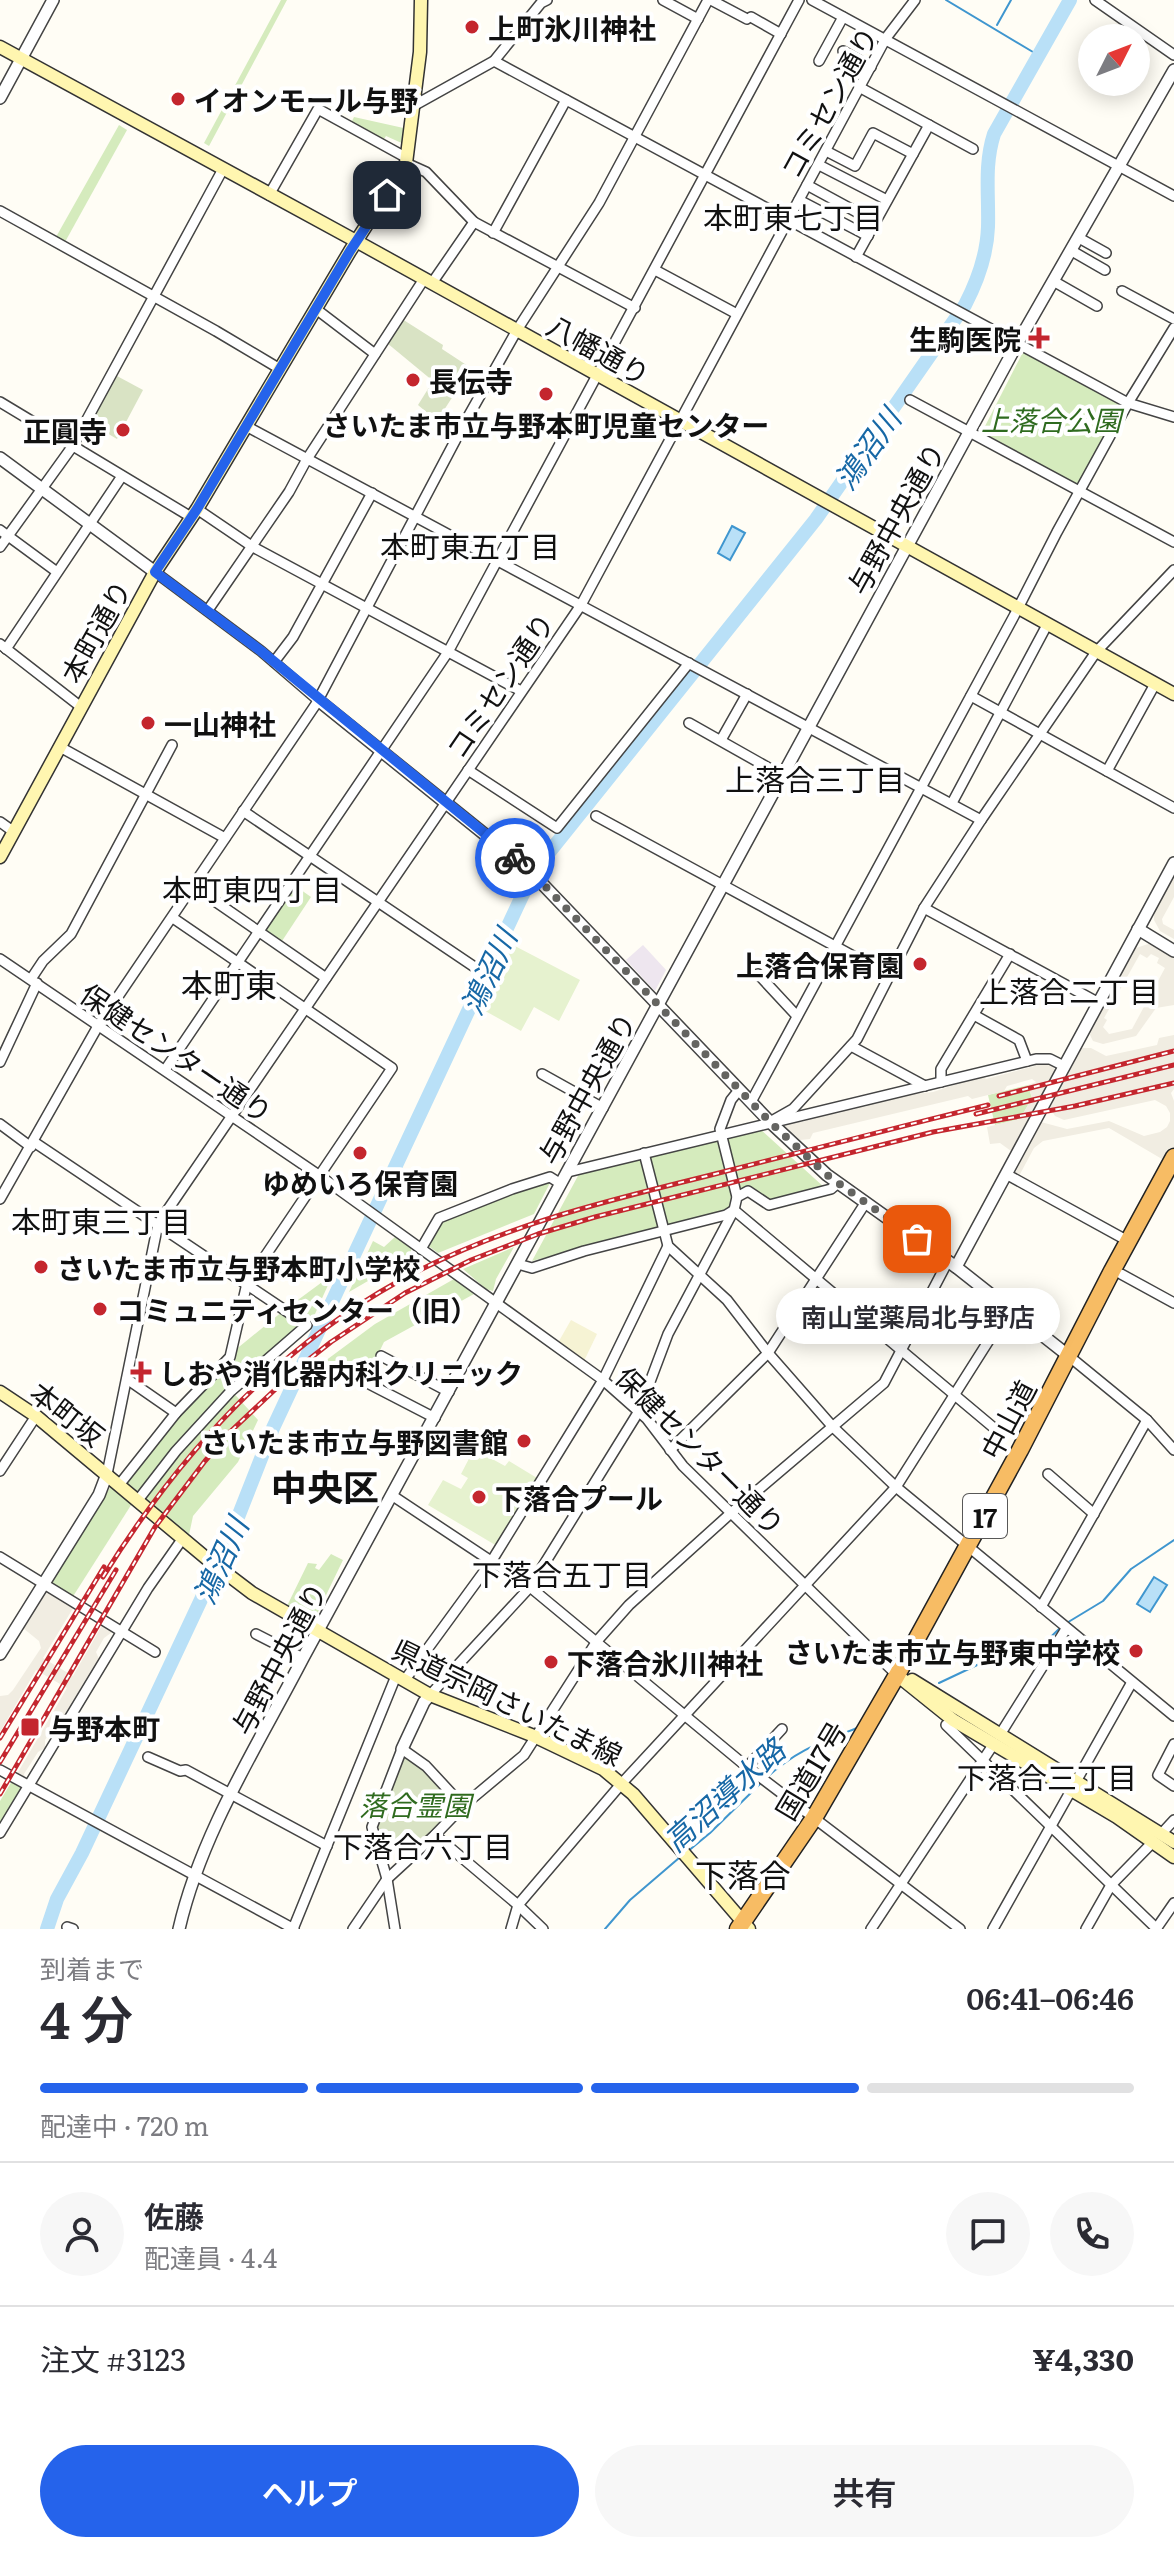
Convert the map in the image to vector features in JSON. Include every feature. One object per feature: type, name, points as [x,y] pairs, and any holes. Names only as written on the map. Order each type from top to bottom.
[{"type":"highway","name":"中山道","points":[[897,1675],[969,1546],[1174,1157]]},
{"type":"highway","name":"中山道","points":[[1070,1357],[1121,1274],[1174,1175]]},
{"type":"highway","name":"国道17号","points":[[743,1926],[814,1818],[897,1675]]},
{"type":"main road","name":"本町通り","points":[[0,857],[155,572],[194,513],[406,160],[420,52],[421,0]]},
{"type":"main road","name":"八幡通り","points":[[0,47],[1174,694]]},
{"type":"main road","name":"本町坂","points":[[0,1392],[36,1416],[107,1474]]},
{"type":"main road","name":"県道宗岡さいたま線","points":[[107,1474],[252,1593],[430,1695],[534,1736],[603,1769],[622,1783],[685,1853],[743,1926]]},
{"type":"main road","points":[[897,1675],[937,1694],[1001,1733],[1073,1785],[1157,1838],[1174,1857]]},
{"type":"main road","points":[[897,1675],[953,1720],[993,1745],[1073,1785]]},
{"type":"main road","points":[[1157,1838],[1174,1842]]},
{"type":"street","points":[[0,98],[53,0]]},
{"type":"street","points":[[415,105],[494,61],[541,3],[547,0]]},
{"type":"street","points":[[663,0],[698,19]]},
{"type":"street","points":[[0,1199],[98,1026],[318,700],[517,330],[599,203],[710,0],[781,34]]},
{"type":"street","points":[[165,1070],[448,652],[799,0]]},
{"type":"street","points":[[812,0],[1174,196]]},
{"type":"street","points":[[1095,0],[1174,55]]},
{"type":"street","name":"コミセン通り","points":[[107,1474],[158,1224],[581,605],[886,38],[913,3]]},
{"type":"street","points":[[819,61],[843,17]]},
{"type":"street","points":[[843,51],[871,67]]},
{"type":"street","points":[[494,61],[1128,403],[1174,417]]},
{"type":"street","name":"与野中央通り","points":[[179,1929],[193,1875],[303,1658],[1017,344],[1174,70]]},
{"type":"street","points":[[859,87],[973,149]]},
{"type":"street","points":[[493,233],[566,100]]},
{"type":"street","points":[[269,195],[318,109],[426,172],[474,222],[635,308]]},
{"type":"street","points":[[856,257],[929,125]]},
{"type":"street","points":[[826,151],[855,166],[873,133],[913,154]]},
{"type":"street","points":[[819,165],[887,200]]},
{"type":"street","points":[[0,547],[4,533],[42,489],[72,447],[223,169]]},
{"type":"street","points":[[807,185],[875,222]]},
{"type":"street","points":[[799,200],[868,236]]},
{"type":"street","points":[[0,211],[280,369]]},
{"type":"street","points":[[208,610],[253,547],[375,354],[474,222]]},
{"type":"street","points":[[1079,238],[1106,253]]},
{"type":"street","points":[[1072,251],[1105,270]]},
{"type":"street","points":[[655,270],[737,314]]},
{"type":"street","points":[[1055,282],[1097,306]]},
{"type":"street","points":[[1122,291],[1174,319]]},
{"type":"street","points":[[316,309],[375,354]]},
{"type":"street","points":[[751,1102],[1079,491],[1174,328]]},
{"type":"street","points":[[910,400],[1174,542]]},
{"type":"street","points":[[0,402],[122,476],[521,691]]},
{"type":"street","points":[[246,426],[981,820]]},
{"type":"street","points":[[0,458],[208,610],[529,870],[770,1122],[838,1183],[1010,1307],[1147,1420],[1174,1450]]},
{"type":"street","points":[[81,707],[3,647],[122,476]]},
{"type":"street","points":[[274,662],[293,637],[372,493]]},
{"type":"street","points":[[4,533],[57,572]]},
{"type":"street","points":[[770,1122],[793,1109],[851,1046],[875,1007],[888,975],[924,908],[981,820],[1096,652],[1174,570]]},
{"type":"street","points":[[952,803],[1047,625]]},
{"type":"street","points":[[468,770],[557,828],[690,663]]},
{"type":"street","points":[[1107,771],[1155,684]]},
{"type":"street","points":[[721,740],[747,694]]},
{"type":"street","points":[[971,696],[1174,808]]},
{"type":"street","points":[[689,723],[783,776]]},
{"type":"street","points":[[0,1062],[43,961],[71,934],[172,745]]},
{"type":"street","points":[[60,747],[225,838]]},
{"type":"street","points":[[243,811],[476,968]]},
{"type":"street","points":[[596,816],[888,975]]},
{"type":"street","points":[[0,822],[14,832]]},
{"type":"street","points":[[353,1929],[387,1879],[463,1806],[524,1755],[597,1641],[629,1605],[731,1513],[884,1383],[1006,1174],[1173,865]]},
{"type":"street","points":[[193,886],[326,978]]},
{"type":"street","points":[[924,908],[1099,1003]]},
{"type":"street","points":[[119,1485],[176,1413],[230,1357],[247,1283],[392,1068],[173,918]]},
{"type":"street","points":[[1138,929],[1174,951]]},
{"type":"street","points":[[941,1082],[941,1069],[1010,954]]},
{"type":"street","name":"保健センター通り","points":[[0,959],[320,1176],[603,1380],[639,1411],[670,1450],[731,1513],[897,1675]]},
{"type":"street","points":[[758,974],[797,1016]]},
{"type":"street","points":[[974,1015],[1019,1040],[1027,1061]]},
{"type":"street","points":[[851,1046],[925,1086]]},
{"type":"street","points":[[568,1172],[1027,1061],[1045,1058],[1064,1066]]},
{"type":"street","points":[[542,1074],[603,1108]]},
{"type":"street","points":[[395,1929],[387,1879],[372,1827],[402,1749],[424,1702],[530,1587],[639,1411],[668,1334],[734,1210],[737,1197],[720,1133],[731,1100],[739,1090]]},
{"type":"street","points":[[0,1124],[158,1224],[307,1325],[231,1391],[176,1451],[138,1500]]},
{"type":"street","points":[[644,1153],[668,1246],[727,1300],[768,1353],[832,1426],[896,1487],[1174,1716]]},
{"type":"street","points":[[1006,1174],[1128,1241]]},
{"type":"street","points":[[421,1249],[439,1218],[550,1177],[561,1184]]},
{"type":"street","points":[[737,1197],[748,1191],[769,1205],[831,1189],[838,1183]]},
{"type":"street","points":[[670,1450],[768,1353],[866,1202]]},
{"type":"street","points":[[518,1264],[532,1268],[726,1215],[734,1210]]},
{"type":"street","points":[[734,1210],[994,1428]]},
{"type":"street","points":[[0,1770],[294,1929],[400,1679],[491,1562],[603,1380],[668,1246]]},
{"type":"street","points":[[1121,1274],[1174,1303]]},
{"type":"street","points":[[511,1929],[518,1905],[622,1783],[896,1487],[1010,1307]]},
{"type":"street","points":[[381,1356],[449,1392]]},
{"type":"street","points":[[346,1372],[435,1418]]},
{"type":"street","points":[[127,1379],[176,1413]]},
{"type":"street","points":[[0,1471],[36,1416]]},
{"type":"street","points":[[1041,1607],[1147,1420]]},
{"type":"street","points":[[0,1654],[99,1495],[107,1474]]},
{"type":"street","points":[[1048,1474],[1094,1514]]},
{"type":"street","points":[[393,1496],[530,1587],[747,1767],[960,1929]]},
{"type":"street","points":[[0,1833],[148,1588],[183,1538]]},
{"type":"street","points":[[0,1557],[155,1652]]},
{"type":"street","points":[[1001,1733],[1063,1627]]},
{"type":"street","points":[[256,1634],[303,1658]]},
{"type":"street","points":[[993,1929],[1132,1682]]},
{"type":"street","points":[[946,1725],[1156,1929],[1174,1903]]},
{"type":"street","points":[[747,1767],[782,1729]]},
{"type":"street","points":[[1174,1744],[1158,1775],[1174,1786]]},
{"type":"street","points":[[871,1929],[993,1745]]},
{"type":"street","points":[[402,1749],[426,1766],[463,1806]]},
{"type":"street","points":[[148,1757],[180,1771],[186,1770],[327,1846]]},
{"type":"street","points":[[1086,1929],[1111,1885],[1174,1820]]},
{"type":"street","points":[[435,1835],[543,1929]]},
{"type":"shaded area","points":[[1174,876],[1174,897],[1162,919],[1163,924],[1174,930],[1174,939],[1160,931],[1154,913]]},
{"type":"shaded area","points":[[1151,943],[1174,956],[1174,1005],[1156,1008],[1136,1036],[1103,1044],[1093,1041],[1091,1029],[1136,948]],"holes":[[[1140,954],[1147,958],[1151,954],[1159,958],[1157,963],[1165,968],[1132,1029],[1109,1034],[1103,1027],[1107,1020],[1104,1018]]]},
{"type":"shaded area","points":[[643,945],[666,970],[655,991],[626,960]]},
{"type":"shaded area","points":[[1174,1035],[1174,1089],[1171,1093],[1174,1101],[1174,1151],[1127,1233],[1123,1231],[1162,1159],[1109,1128],[1043,1141],[1034,1148],[1019,1176],[1015,1173],[1041,1122],[1067,1129],[1109,1121],[1144,1136],[1167,1127],[1170,1113],[1166,1106],[1155,1100],[1064,1120],[1055,1116],[1050,1108],[1077,1052],[1082,1048],[1091,1048],[1106,1056],[1157,1045],[1159,1038]]},
{"type":"shaded area","points":[[1036,1062],[1052,1064],[1055,1070],[1011,1151],[1000,1143],[990,1144],[987,1127],[1020,1119],[1032,1098],[1028,1085],[1036,1082],[1032,1079],[1007,1086],[1004,1091],[972,1099],[968,1096],[813,1133],[810,1139],[800,1140],[785,1126],[789,1122],[803,1122],[862,1105],[865,1107],[875,1101],[877,1104],[880,1100],[897,1096],[933,1092],[981,1076],[986,1079],[1035,1066]]},
{"type":"shaded area","points":[[571,1320],[597,1334],[584,1361],[559,1341]]},
{"type":"shaded area","points":[[44,1589],[75,1605],[43,1658],[73,1676],[104,1622],[115,1630],[104,1638],[96,1652],[99,1659],[86,1685],[64,1717],[58,1719],[45,1740],[45,1748],[38,1752],[24,1774],[25,1778],[17,1774],[67,1688],[36,1670],[0,1732],[0,1696],[8,1695],[13,1690],[41,1648],[39,1641],[23,1628]]},
{"type":"green space","points":[[281,0],[287,0],[209,146],[204,143]]},
{"type":"green space","points":[[354,117],[408,129],[406,145],[386,136],[382,142],[350,125]]},
{"type":"green space","points":[[119,125],[127,130],[65,242],[56,237]]},
{"type":"green space","points":[[402,319],[443,345],[442,349],[471,368],[437,421],[418,405],[433,381],[387,343]]},
{"type":"green space","name":"上落合公園","points":[[1023,352],[1121,404],[1078,486],[981,434]]},
{"type":"green space","points":[[117,376],[143,390],[117,439],[90,423]]},
{"type":"green space","points":[[294,885],[311,897],[282,941],[278,942],[264,930]]},
{"type":"green space","points":[[513,945],[580,980],[559,1021],[534,1007],[521,1031],[480,1008]]},
{"type":"green space","points":[[1028,1085],[1032,1098],[1020,1119],[995,1125],[988,1095]]},
{"type":"green space","points":[[759,1128],[825,1188],[772,1201],[764,1200],[747,1187],[733,1200],[729,1209],[672,1224],[659,1224],[654,1229],[532,1261],[579,1174]]},
{"type":"green space","points":[[551,1181],[534,1214],[438,1253],[427,1245],[440,1221],[538,1183]]},
{"type":"green space","points":[[395,1237],[411,1248],[411,1256],[349,1292],[373,1241],[384,1247]]},
{"type":"green space","points":[[514,1247],[496,1279],[493,1291],[486,1289],[463,1269]]},
{"type":"green space","points":[[333,1274],[310,1325],[287,1308]]},
{"type":"green space","points":[[454,1279],[474,1294],[443,1311],[446,1314],[439,1325],[426,1319],[384,1342],[368,1375],[357,1368],[353,1374],[342,1368],[336,1378],[317,1367],[375,1324]]},
{"type":"green space","points":[[283,1311],[301,1324],[300,1328],[229,1388],[258,1420],[238,1462],[193,1516],[189,1535],[125,1481],[234,1351]]},
{"type":"green space","name":"下落合プール","points":[[474,1449],[505,1466],[509,1461],[537,1478],[497,1546],[428,1505],[443,1480],[461,1489],[468,1478],[461,1474]]},
{"type":"green space","points":[[111,1486],[133,1502],[72,1598],[50,1582]]},
{"type":"green space","points":[[331,1554],[343,1560],[315,1618],[309,1619],[287,1606],[308,1563],[317,1564],[315,1568],[319,1570]]},
{"type":"green space","name":"落合霊園","points":[[406,1756],[425,1768],[459,1806],[417,1847],[403,1832],[385,1851],[376,1827]]},
{"type":"green space","points":[[12,1781],[23,1789],[0,1827],[0,1801]]},
{"type":"water","points":[[732,526],[745,533],[730,560],[718,553]]},
{"type":"water","points":[[1154,1577],[1167,1585],[1150,1612],[1137,1604]]},
{"type":"waterway","points":[[946,0],[1038,55]]},
{"type":"waterway","points":[[997,25],[1011,0]]},
{"type":"waterway","name":"鴻沼川","points":[[47,1929],[57,1899],[82,1853],[229,1540],[273,1428],[523,894],[539,865],[816,519],[965,305],[978,277],[986,247],[988,168],[994,134],[1070,0]]},
{"type":"waterway","name":"高沼導水路","points":[[1065,1624],[1103,1601],[1131,1569],[1174,1540]]},
{"type":"waterway","name":"高沼導水路","points":[[939,1683],[992,1658],[1030,1657],[1060,1628]]},
{"type":"waterway","name":"高沼導水路","points":[[766,1778],[798,1754],[857,1728]]},
{"type":"waterway","name":"高沼導水路","points":[[687,1852],[761,1783]]},
{"type":"waterway","name":"高沼導水路","points":[[605,1929],[630,1900],[679,1858]]},
{"type":"railway","points":[[999,1096],[1174,1051]]},
{"type":"railway","points":[[976,1114],[1174,1065]]},
{"type":"railway","points":[[0,1794],[155,1527],[205,1461],[231,1431],[298,1368],[405,1293],[471,1260],[538,1234],[595,1217],[933,1132],[1075,1106],[1174,1083]]},
{"type":"railway","points":[[103,1577],[163,1490],[232,1410],[310,1340],[399,1281],[473,1246],[549,1218],[988,1105]]},
{"type":"railway","points":[[0,1738],[104,1567]]},
{"type":"railway","points":[[0,1762],[116,1570]]},
{"type":"way so far","points":[[515,858],[770,1122],[827,1175],[917,1239]]},
{"type":"place","name":"上町氷川神社","points":[[472,27]]},
{"type":"place","name":"イオンモール与野","points":[[178,99]]},
{"type":"place","name":"生駒医院","points":[[1039,338]]},
{"type":"place","name":"長伝寺","points":[[413,380]]},
{"type":"place","name":"さいたま市立与野本町児童センター","points":[[546,394]]},
{"type":"place","name":"正圓寺","points":[[123,430]]},
{"type":"place","name":"一山神社","points":[[148,723]]},
{"type":"place","name":"上落合保育園","points":[[920,964]]},
{"type":"place","name":"ゆめいろ保育園","points":[[360,1153]]},
{"type":"place","name":"南山堂薬局北与野店","points":[[917,1239]]},
{"type":"place","name":"さいたま市立与野本町小学校","points":[[41,1267]]},
{"type":"place","name":"コミュニティセンター（旧）","points":[[100,1309]]},
{"type":"place","name":"しおや消化器内科クリニック","points":[[141,1372]]},
{"type":"place","name":"さいたま市立与野図書館","points":[[524,1441]]},
{"type":"place","name":"下落合プール","points":[[479,1497]]},
{"type":"place","name":"さいたま市立与野東中学校","points":[[1136,1651]]},
{"type":"place","name":"下落合氷川神社","points":[[551,1662]]},
{"type":"place","name":"与野本町","points":[[30,1727]]},
{"type":"district","name":"本町東七丁目","points":[[793,216]]},
{"type":"district","name":"本町東五丁目","points":[[470,545]]},
{"type":"district","name":"上落合三丁目","points":[[815,778]]},
{"type":"district","name":"本町東四丁目","points":[[252,888]]},
{"type":"district","name":"本町東","points":[[229,983]]},
{"type":"district","name":"上落合二丁目","points":[[1069,990]]},
{"type":"district","name":"本町東三丁目","points":[[101,1220]]},
{"type":"district","name":"中央区","points":[[325,1485]]},
{"type":"district","name":"下落合五丁目","points":[[562,1573]]},
{"type":"district","name":"下落合三丁目","points":[[1047,1776]]},
{"type":"district","name":"下落合六丁目","points":[[423,1845]]},
{"type":"district","name":"下落合","points":[[743,1873]]},
{"type":"route","points":[[387,195],[350,251],[197,509],[155,572],[261,651],[515,858]]}]
